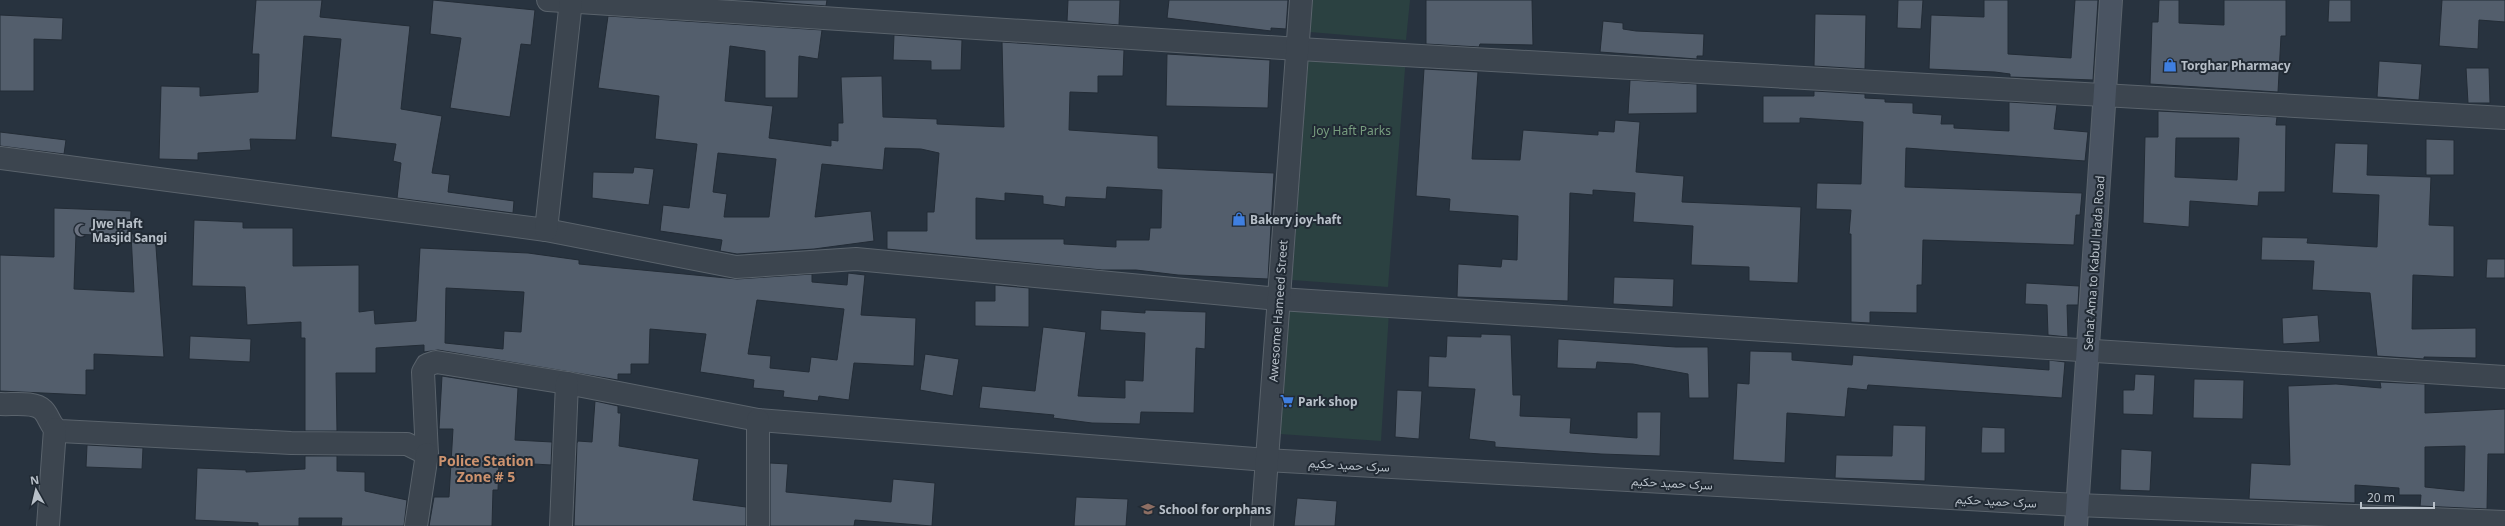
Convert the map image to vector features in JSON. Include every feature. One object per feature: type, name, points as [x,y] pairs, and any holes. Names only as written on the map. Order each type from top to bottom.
[{"type":"main road","name":"Sehat Ama to Kabul Hada Road","points":[[2076,516],[2106,93],[2111,0]]},
{"type":"street","points":[[548,0],[1298,49],[2106,93],[2505,118]]},
{"type":"street","name":"Awesome Hameed Street","points":[[1262,526],[1302,0]]},
{"type":"street","points":[[546,230],[571,1]]},
{"type":"street","points":[[0,158],[546,230],[736,267],[856,259],[1279,299],[2087,352],[2505,377]]},
{"type":"street","name":"سرک حمید حکیم","points":[[416,526],[427,454],[423,372],[427,365],[436,362],[567,383],[758,420],[1267,460],[2076,516],[2505,522]]},
{"type":"street","points":[[561,526],[567,383]]},
{"type":"street","points":[[0,404],[37,406],[43,409],[55,429],[48,526]]},
{"type":"street","points":[[758,420],[758,526]]},
{"type":"street","points":[[55,429],[283,442],[407,444],[427,454]]},
{"type":"green space","points":[[1312,0],[1410,0],[1406,40],[1310,32]]},
{"type":"green space","name":"Joy Haft Parks","points":[[1309,49],[1406,56],[1388,287],[1292,280]]},
{"type":"green space","points":[[1289,305],[1389,312],[1381,441],[1280,434]]},
{"type":"building","points":[[256,0],[322,0],[320,17],[410,26],[401,109],[442,116],[432,173],[450,175],[448,192],[514,201],[513,213],[397,198],[401,163],[393,161],[396,144],[331,137],[341,39],[304,36],[296,140],[250,139],[251,150],[198,153],[198,160],[159,159],[161,86],[200,87],[200,96],[258,92],[259,54],[252,54]]},
{"type":"building","points":[[433,0],[535,10],[531,45],[521,44],[510,117],[450,108],[461,38],[430,34]]},
{"type":"building","points":[[753,0],[827,0],[826,6]]},
{"type":"building","points":[[1068,0],[1120,0],[1119,25],[1067,21]]},
{"type":"building","points":[[1169,0],[1288,0],[1286,29],[1271,28],[1271,31],[1167,18]]},
{"type":"building","points":[[1426,0],[1532,0],[1533,45],[1480,44],[1479,47],[1426,44]]},
{"type":"building","points":[[1898,0],[1923,0],[1921,29],[1897,28]]},
{"type":"building","points":[[1984,0],[2008,0],[2008,54],[2071,58],[2075,0],[2098,0],[2093,80],[2010,77],[2010,74],[1995,72],[1929,69],[1931,15],[1984,17]]},
{"type":"building","points":[[2159,0],[2179,0],[2179,23],[2224,25],[2224,0],[2286,0],[2286,36],[2281,36],[2278,92],[2150,84],[2152,22],[2158,22]]},
{"type":"building","points":[[2329,0],[2351,0],[2351,22],[2328,22]]},
{"type":"building","points":[[2442,0],[2505,0],[2505,22],[2479,20],[2478,49],[2439,46]]},
{"type":"building","points":[[1815,14],[1866,15],[1865,69],[1814,66]]},
{"type":"building","points":[[0,15],[63,18],[62,40],[34,39],[34,91],[0,91]]},
{"type":"building","points":[[608,16],[822,30],[818,59],[799,56],[798,98],[765,98],[765,51],[730,46],[725,101],[773,106],[769,138],[831,146],[831,140],[838,141],[838,123],[843,123],[841,77],[882,76],[883,117],[937,119],[937,124],[1004,127],[1002,42],[1124,50],[1123,76],[1098,76],[1098,93],[1070,92],[1069,130],[1158,136],[1158,168],[1274,173],[1268,279],[1178,275],[1136,270],[1102,270],[887,249],[887,231],[927,231],[927,212],[934,212],[939,153],[921,149],[885,148],[883,170],[822,164],[815,217],[871,211],[874,241],[814,249],[737,254],[720,251],[722,240],[660,231],[663,205],[689,208],[697,144],[655,139],[659,96],[598,88]],"holes":[[[718,153],[776,159],[769,217],[724,217],[727,194],[713,192]],[[1107,187],[1162,190],[1161,228],[1150,228],[1149,240],[1116,240],[1116,247],[1064,244],[1064,239],[976,239],[976,198],[1005,201],[1005,193],[1043,196],[1043,204],[1065,207],[1066,197],[1106,199]]]},
{"type":"building","points":[[1603,21],[1623,23],[1623,29],[1636,31],[1704,34],[1703,56],[1697,56],[1697,59],[1600,52]]},
{"type":"building","points":[[894,35],[962,40],[961,70],[931,70],[931,61],[893,60]]},
{"type":"building","points":[[1167,54],[1270,60],[1268,108],[1166,106]]},
{"type":"building","points":[[2379,61],[2422,64],[2419,100],[2377,97]]},
{"type":"building","points":[[2466,68],[2489,68],[2490,103],[2468,103]]},
{"type":"building","points":[[1424,69],[1478,72],[1472,159],[1520,160],[1523,130],[1598,135],[1598,131],[1614,132],[1615,120],[1640,122],[1636,172],[1684,176],[1682,202],[1801,207],[1798,283],[1749,281],[1749,267],[1691,265],[1693,226],[1633,222],[1635,193],[1593,190],[1593,195],[1570,193],[1568,301],[1457,297],[1458,264],[1501,267],[1502,259],[1517,260],[1518,216],[1449,211],[1450,199],[1416,196]]},
{"type":"building","points":[[1630,80],[1697,84],[1697,113],[1628,114]]},
{"type":"building","points":[[1814,91],[1865,94],[1865,98],[1885,99],[1885,102],[1913,103],[1913,113],[1942,115],[1941,124],[1954,124],[1954,128],[2009,131],[2009,102],[2057,105],[2054,129],[2088,132],[2085,161],[1906,148],[1905,187],[2082,193],[2080,215],[2076,215],[2074,245],[1923,240],[1922,285],[1917,285],[1917,313],[1870,312],[1870,323],[1851,322],[1851,234],[1849,234],[1851,210],[1816,209],[1817,183],[1861,184],[1863,122],[1800,118],[1800,123],[1763,123],[1763,96],[1814,96]]},
{"type":"building","points":[[2158,111],[2277,117],[2276,125],[2286,125],[2285,192],[2259,192],[2258,206],[2190,201],[2189,227],[2143,223],[2145,137],[2158,137]],"holes":[[[2176,138],[2239,138],[2237,180],[2175,177]]]},
{"type":"building","points":[[0,132],[66,140],[64,154],[0,146]]},
{"type":"building","points":[[2426,139],[2454,140],[2454,175],[2426,175]]},
{"type":"building","points":[[2335,143],[2368,144],[2367,175],[2431,177],[2429,225],[2454,226],[2454,277],[2413,275],[2412,329],[2476,328],[2476,358],[2424,357],[2424,359],[2377,356],[2370,293],[2312,290],[2314,261],[2261,260],[2262,237],[2308,238],[2307,243],[2377,247],[2379,195],[2332,193]]},
{"type":"building","points":[[634,167],[654,169],[649,205],[592,198],[593,172],[633,173]]},
{"type":"building","points":[[54,208],[131,211],[130,237],[76,234],[74,289],[134,292],[131,234],[155,233],[164,357],[94,354],[94,370],[86,370],[86,395],[0,391],[0,255],[54,257]]},
{"type":"building","points":[[194,220],[243,222],[243,228],[293,228],[293,266],[359,265],[359,312],[374,310],[375,324],[416,321],[420,248],[528,253],[579,260],[579,264],[737,279],[812,274],[812,282],[847,285],[848,273],[865,275],[861,315],[916,318],[914,366],[854,363],[849,400],[819,396],[818,401],[783,397],[784,391],[753,388],[754,380],[700,372],[706,334],[650,329],[649,364],[631,364],[631,374],[618,374],[618,380],[438,350],[424,352],[424,345],[376,348],[376,373],[336,373],[337,431],[305,431],[305,338],[301,338],[301,322],[247,325],[245,287],[192,286]],"holes":[[[446,288],[524,292],[521,332],[504,331],[503,349],[445,343]],[[757,300],[844,309],[837,360],[811,357],[809,372],[770,368],[771,356],[748,354]]]},
{"type":"building","points":[[2487,259],[2505,259],[2505,278],[2486,278]]},
{"type":"building","points":[[1614,277],[1674,279],[1673,307],[1613,304]]},
{"type":"building","points":[[2026,283],[2079,286],[2078,305],[2067,305],[2068,337],[2048,335],[2047,305],[2025,304]]},
{"type":"building","points":[[995,285],[1029,288],[1029,327],[975,326],[975,301],[995,301]]},
{"type":"building","points":[[1101,310],[1145,313],[1145,310],[1206,312],[1205,349],[1196,348],[1194,413],[1141,412],[1140,424],[1092,423],[1053,418],[1054,415],[979,408],[982,386],[1035,391],[1043,327],[1086,332],[1078,396],[1125,398],[1125,380],[1143,381],[1145,333],[1100,330]]},
{"type":"building","points":[[2318,315],[2320,342],[2283,344],[2282,318]]},
{"type":"building","points":[[1481,334],[1511,335],[1513,395],[1521,395],[1520,416],[1571,418],[1570,433],[1637,438],[1637,412],[1661,412],[1660,456],[1601,454],[1495,447],[1495,442],[1469,439],[1475,389],[1428,387],[1429,356],[1446,357],[1447,336],[1481,337]]},
{"type":"building","points":[[190,336],[251,339],[250,362],[189,359]]},
{"type":"building","points":[[1558,339],[1676,347],[1708,347],[1709,398],[1689,398],[1688,374],[1633,364],[1597,362],[1596,369],[1557,368]]},
{"type":"building","points":[[1750,351],[1792,352],[1792,360],[1852,365],[1853,355],[2049,370],[2049,360],[2065,362],[2062,398],[1868,385],[1867,390],[1848,388],[1845,417],[1787,413],[1785,463],[1733,460],[1737,383],[1749,384]]},
{"type":"building","points":[[925,354],[959,359],[953,396],[920,390]]},
{"type":"building","points":[[2135,374],[2155,375],[2153,415],[2123,414],[2123,390],[2134,390]]},
{"type":"building","points":[[442,376],[518,388],[515,440],[552,442],[551,465],[499,462],[498,490],[493,490],[492,526],[429,526],[434,497],[449,497],[453,429],[439,429]]},
{"type":"building","points":[[2194,379],[2244,380],[2243,419],[2193,418]]},
{"type":"building","points":[[2380,382],[2425,384],[2425,413],[2505,409],[2505,454],[2488,454],[2487,509],[2420,506],[2421,495],[2399,495],[2399,488],[2355,485],[2355,503],[2249,499],[2251,463],[2290,465],[2288,386],[2336,384],[2381,388]],"holes":[[[2465,446],[2464,491],[2425,487],[2425,447]]]},
{"type":"building","points":[[1397,390],[1422,391],[1419,439],[1395,437]]},
{"type":"building","points":[[595,401],[618,406],[618,413],[621,413],[619,446],[699,459],[693,500],[746,507],[746,526],[574,526],[577,443],[578,441],[592,442]]},
{"type":"building","points":[[1893,425],[1926,426],[1925,481],[1835,478],[1836,455],[1892,456]]},
{"type":"building","points":[[1982,427],[2005,428],[2005,453],[1981,453]]},
{"type":"building","points":[[87,445],[143,448],[142,469],[86,467]]},
{"type":"building","points":[[2121,449],[2152,451],[2150,491],[2120,490]]},
{"type":"building","points":[[305,456],[337,456],[337,471],[365,472],[365,491],[407,500],[404,526],[341,526],[342,518],[299,518],[299,526],[258,526],[258,523],[195,520],[197,468],[246,470],[246,472],[305,469]]},
{"type":"building","points":[[770,463],[788,464],[786,492],[891,502],[893,479],[935,483],[932,526],[855,520],[854,526],[770,526]]},
{"type":"building","points":[[1076,497],[1128,499],[1126,526],[1074,526]]},
{"type":"building","points":[[1297,498],[1337,501],[1335,526],[1294,526]]},
{"type":"place","name":"Torghar Pharmacy","points":[[2170,65]]},
{"type":"place","name":"Bakery joy-haft","points":[[1239,219]]},
{"type":"place","name":"Jwe Haft Masjid Sangi","points":[[81,230]]},
{"type":"place","name":"Park shop","points":[[1287,401]]},
{"type":"place","name":"School for orphans","points":[[1148,509]]},
{"type":"district","name":"Police Station Zone # 5","points":[[486,468]]}]
